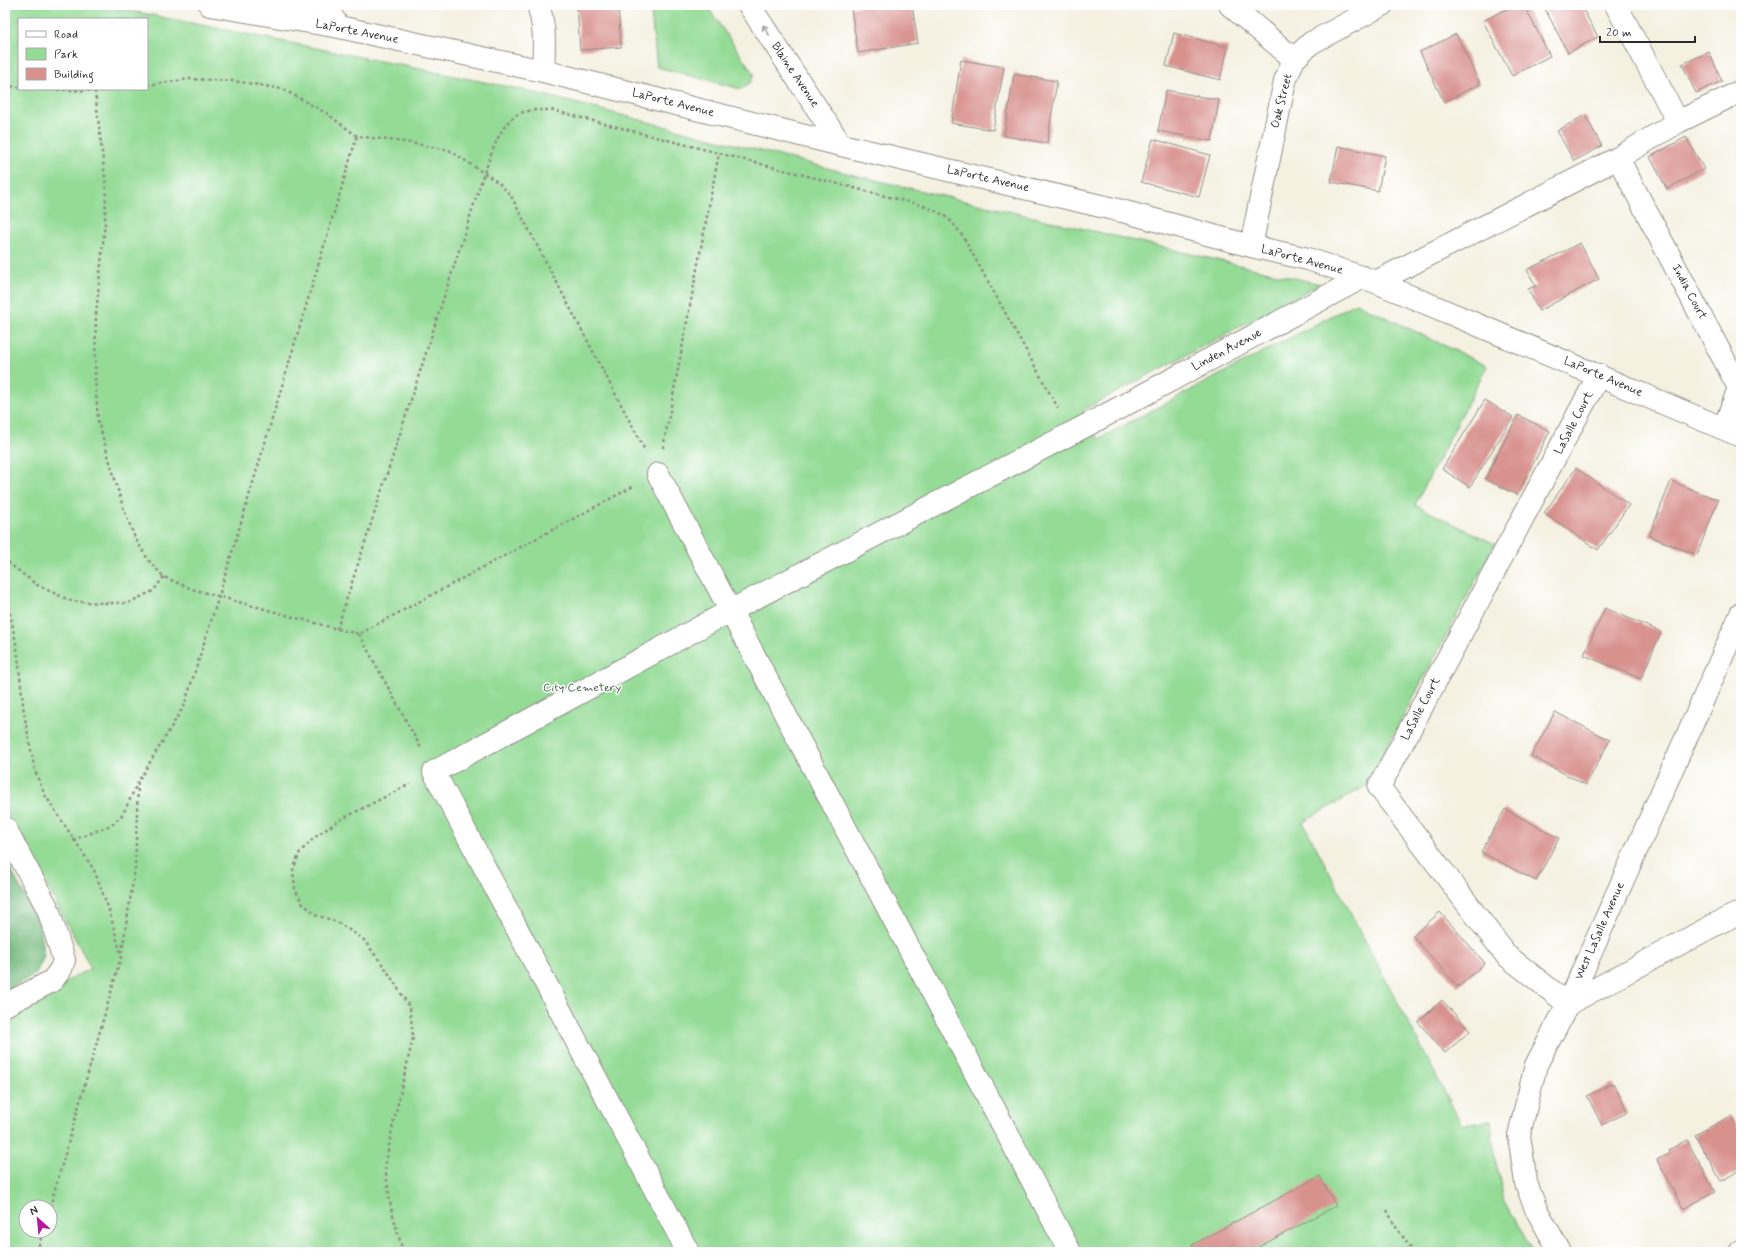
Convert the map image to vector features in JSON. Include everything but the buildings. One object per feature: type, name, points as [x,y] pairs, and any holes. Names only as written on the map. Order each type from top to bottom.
[{"type":"street","name":"LaPorte Avenue","points":[[210,5],[339,27],[543,71],[841,145],[1122,211],[1250,246],[1308,259],[1370,279],[1599,375],[1735,427]]},
{"type":"street","points":[[324,5],[339,27]]},
{"type":"street","points":[[538,5],[543,20],[543,71]]},
{"type":"street","points":[[1230,5],[1294,59]]},
{"type":"street","name":"Oak Street","points":[[1250,246],[1285,81],[1294,59],[1311,43],[1381,5]]},
{"type":"street","points":[[1616,5],[1678,122]]},
{"type":"street","name":"Blaine Avenue","points":[[756,6],[841,145]]},
{"type":"street","name":"Linden Avenue","points":[[434,772],[730,610],[1370,279],[1618,158],[1678,122],[1741,91]]},
{"type":"street","name":"India Court","points":[[1618,158],[1739,388],[1735,427]]},
{"type":"street","name":"LaSalle Court","points":[[1568,1004],[1506,955],[1379,787],[1599,375]]},
{"type":"street","points":[[658,474],[1070,1252]]},
{"type":"street","name":"West LaSalle Avenue","points":[[1560,1252],[1536,1209],[1526,1183],[1519,1135],[1536,1065],[1568,1004],[1741,614]]},
{"type":"street","points":[[434,772],[688,1252]]},
{"type":"street","points":[[5,828],[48,909],[64,960],[61,969],[52,981],[5,1005]]},
{"type":"street","points":[[1568,1004],[1709,927],[1741,912]]},
{"type":"path","points":[[148,85],[190,79],[234,81],[283,89],[326,113],[357,136],[405,142],[449,150],[499,183],[511,196],[658,474]]},
{"type":"path","points":[[5,86],[18,87]]},
{"type":"path","points":[[67,90],[104,90]]},
{"type":"path","points":[[95,91],[106,187],[105,223],[96,314],[95,379],[98,421],[123,507],[135,538],[149,561],[164,577],[192,589],[359,634],[658,474]]},
{"type":"path","points":[[337,629],[484,173],[501,132],[515,116],[530,110],[551,110],[924,206],[942,214],[955,224],[965,240],[1072,433]]},
{"type":"path","points":[[73,840],[112,825],[123,814],[138,782],[184,706],[219,596],[357,136]]},
{"type":"path","points":[[658,474],[719,154]]},
{"type":"path","points":[[5,557],[10,564],[37,585],[71,601],[128,603],[153,591],[164,577]]},
{"type":"path","points":[[5,589],[17,648],[24,713],[35,771],[45,796],[94,870],[109,910],[121,957]]},
{"type":"path","points":[[359,634],[434,772],[338,821],[314,838],[300,852],[293,870],[295,889],[302,903],[316,915],[337,922],[363,939],[386,969],[410,1008],[413,1038],[392,1129],[385,1167],[391,1208],[403,1252]]},
{"type":"path","points":[[52,1199],[121,957],[135,869],[138,782]]},
{"type":"path","points":[[1387,1210],[1395,1226],[1414,1252]]},
{"type":"path","points":[[37,1252],[41,1239]]},
{"type":"path","points":[[1335,1252],[1374,1250],[1396,1252]]},
{"type":"green space","name":"City Cemetery","points":[[5,5],[102,5],[524,90],[862,177],[1320,284],[1083,410],[1098,439],[1356,303],[1487,366],[1415,505],[1495,544],[1366,786],[1303,822],[1462,1125],[1491,1121],[1494,1154],[1504,1199],[1532,1252],[5,1252],[5,1015],[91,968],[5,809]]},
{"type":"green space","points":[[650,5],[706,5],[754,74],[750,83],[741,89],[657,67]]},
{"type":"green space","points":[[5,859],[38,920],[44,956],[36,974],[5,991]]}]
